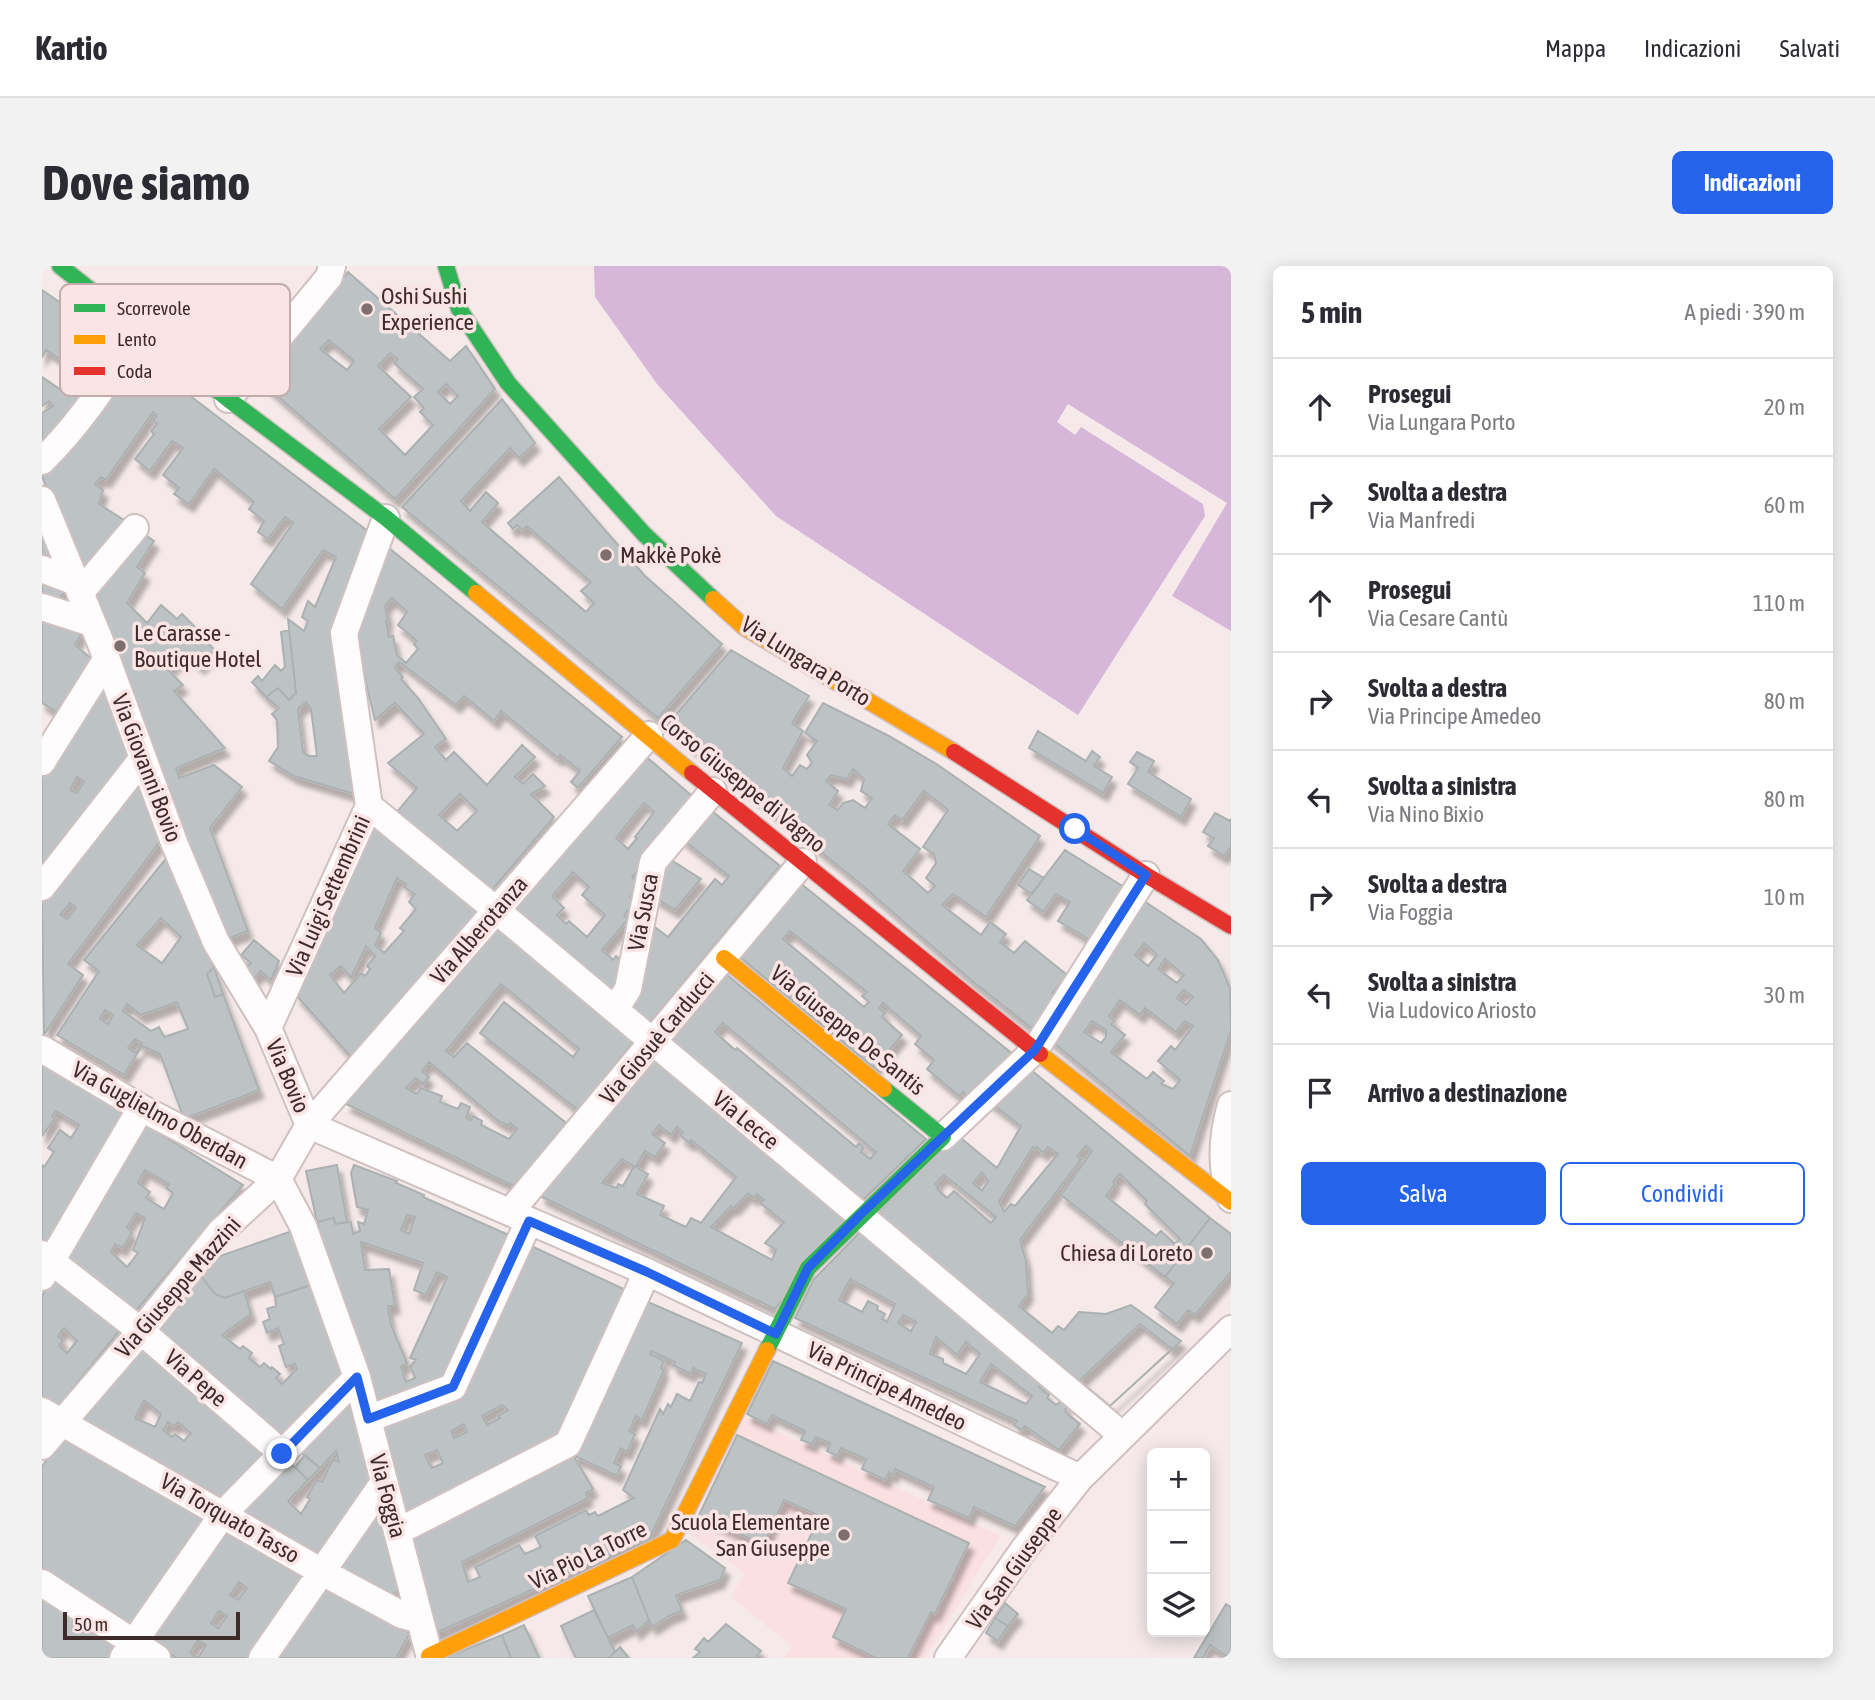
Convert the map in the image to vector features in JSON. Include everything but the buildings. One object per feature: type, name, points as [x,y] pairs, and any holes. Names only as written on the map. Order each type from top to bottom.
[{"type":"street","name":"Corso Giuseppe di Vagno","points":[[60,266],[83,284]]},
{"type":"street","points":[[290,324],[329,277],[332,266]]},
{"type":"street","name":"Via Lungara Porto","points":[[446,266],[460,309],[508,383],[644,534],[744,626],[920,730],[1146,875],[1231,926]]},
{"type":"street","points":[[42,461],[63,441],[98,396]]},
{"type":"street","name":"Corso Giuseppe di Vagno","points":[[224,396],[386,518],[713,791],[1035,1050],[1231,1200]]},
{"type":"street","name":"Via Giovanni Bovio","points":[[42,500],[216,942],[268,1028]]},
{"type":"street","name":"Via Luigi Settembrini","points":[[268,1028],[369,806],[344,633],[386,518]]},
{"type":"street","points":[[42,569],[78,588],[135,528]]},
{"type":"street","points":[[42,607],[92,623]]},
{"type":"street","points":[[42,762],[52,724],[106,660]]},
{"type":"street","name":"Via Alberotanza","points":[[309,1125],[649,735]]},
{"type":"street","points":[[42,887],[143,758]]},
{"type":"street","name":"Via Susca","points":[[615,1010],[628,989],[653,862],[713,791]]},
{"type":"street","name":"Via Lecce","points":[[369,806],[861,1214],[1122,1435]]},
{"type":"street","name":"Via Giosuè Carducci","points":[[368,1419],[453,1387],[520,1217],[653,1043],[803,862]]},
{"type":"street","points":[[943,1137],[1035,1050],[1146,875]]},
{"type":"street","name":"Via Giuseppe De Santis","points":[[724,958],[943,1137]]},
{"type":"street","name":"Via Bovio","points":[[268,1028],[309,1125]]},
{"type":"street","name":"Via Guglielmo Oberdan","points":[[42,1049],[141,1108],[278,1179]]},
{"type":"street","points":[[1231,1105],[1223,1132],[1224,1179],[1231,1200]]},
{"type":"street","points":[[45,1264],[141,1108]]},
{"type":"street","name":"Via Giuseppe Mazzini","points":[[42,1446],[51,1417],[141,1331],[220,1232],[278,1179],[309,1125]]},
{"type":"street","name":"Via Principe Amedeo","points":[[309,1125],[647,1272],[1080,1479]]},
{"type":"street","name":"Via Pio La Torre","points":[[423,1646],[672,1540],[808,1268],[943,1137]]},
{"type":"street","name":"Via Foggia","points":[[278,1179],[303,1226],[357,1377],[423,1646]]},
{"type":"street","name":"Via Pepe","points":[[45,1264],[141,1331],[282,1454]]},
{"type":"street","points":[[397,1532],[568,1444],[647,1272]]},
{"type":"street","name":"Via San Giuseppe","points":[[948,1658],[1024,1549],[1080,1479],[1231,1329]]},
{"type":"street","points":[[129,1650],[223,1514],[357,1377]]},
{"type":"street","name":"Via Torquato Tasso","points":[[51,1417],[402,1615],[423,1646]]},
{"type":"street","points":[[262,1658],[384,1482]]},
{"type":"street","points":[[42,1583],[129,1650],[157,1658]]},
{"type":"shaded area","points":[[594,266],[1231,266],[1231,631],[1172,596],[1227,503],[1068,404],[1057,422],[1075,435],[1081,427],[1203,504],[1205,516],[1078,715],[776,516],[657,384],[595,297]]},
{"type":"shaded area","name":"Scuola Elementare San Giuseppe","points":[[740,1414],[1000,1536],[925,1658],[785,1658],[792,1646],[731,1597],[745,1573],[690,1534]]},
{"type":"traffic: fast","points":[[60,266],[83,284]]},
{"type":"traffic: fast","points":[[446,266],[459,309],[508,383],[644,534],[713,599]]},
{"type":"traffic: fast","points":[[224,396],[386,518],[476,593]]},
{"type":"traffic: fast","points":[[767,1350],[808,1268],[943,1137],[884,1089]]},
{"type":"traffic: slow","points":[[476,593],[692,773]]},
{"type":"traffic: slow","points":[[713,599],[744,627],[954,752]]},
{"type":"traffic: slow","points":[[724,958],[884,1089]]},
{"type":"traffic: slow","points":[[1040,1054],[1231,1202]]},
{"type":"traffic: slow","points":[[429,1656],[672,1540],[767,1350]]},
{"type":"traffic: jam","points":[[954,752],[1231,926]]},
{"type":"traffic: jam","points":[[692,773],[1040,1054]]},
{"type":"place","name":"Oshi Sushi Experience","points":[[367,309]]},
{"type":"place","name":"Makkè Pokè","points":[[606,555]]},
{"type":"place","name":"Le Carasse - Boutique Hotel","points":[[120,646]]},
{"type":"place","name":"Chiesa di Loreto","points":[[1207,1253]]},
{"type":"place","name":"Scuola Elementare San Giuseppe","points":[[844,1535]]},
{"type":"route","points":[[282,1454],[357,1377],[368,1419],[453,1387],[529,1221],[647,1272],[776,1334],[808,1268],[861,1214],[1035,1050],[1146,875],[1075,829]]}]
